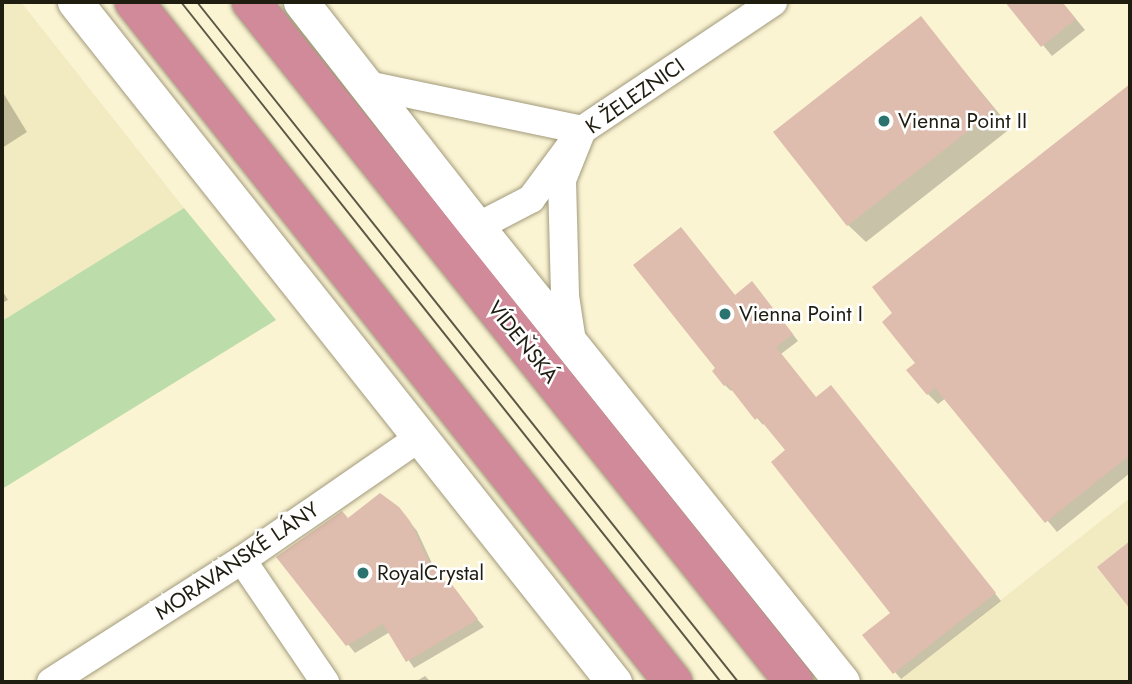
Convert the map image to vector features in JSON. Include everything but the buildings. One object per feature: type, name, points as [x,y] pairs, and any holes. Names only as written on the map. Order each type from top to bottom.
[{"type":"highway","points":[[134,2],[673,682]]},
{"type":"highway","name":"VÍDEŇSKÁ","points":[[251,2],[794,682]]},
{"type":"street","points":[[75,2],[614,682]]},
{"type":"street","name":"VÍDEŇSKÁ","points":[[301,2],[477,227],[572,342],[842,682]]},
{"type":"street","name":"K ŽELEZNICI","points":[[477,227],[531,198],[582,130],[773,2]]},
{"type":"street","points":[[367,85],[582,130],[562,180],[565,296],[572,342]]},
{"type":"street","name":"MORAVANSKÉ LÁNY","points":[[51,682],[242,560],[420,437]]},
{"type":"street","points":[[242,560],[325,682]]},
{"type":"shaded area","points":[[2,2],[21,2],[184,208],[2,321]]},
{"type":"shaded area","points":[[1130,498],[1130,682],[897,682]]},
{"type":"green space","points":[[184,208],[276,320],[2,489],[2,321]]},
{"type":"tram line","points":[[181,2],[721,682]]},
{"type":"tram line","points":[[197,2],[738,682]]},
{"type":"place","name":"Vienna Point II","points":[[884,121]]},
{"type":"place","name":"Vienna Point I","points":[[725,314]]},
{"type":"place","name":"RoyalCrystal","points":[[363,573]]}]
